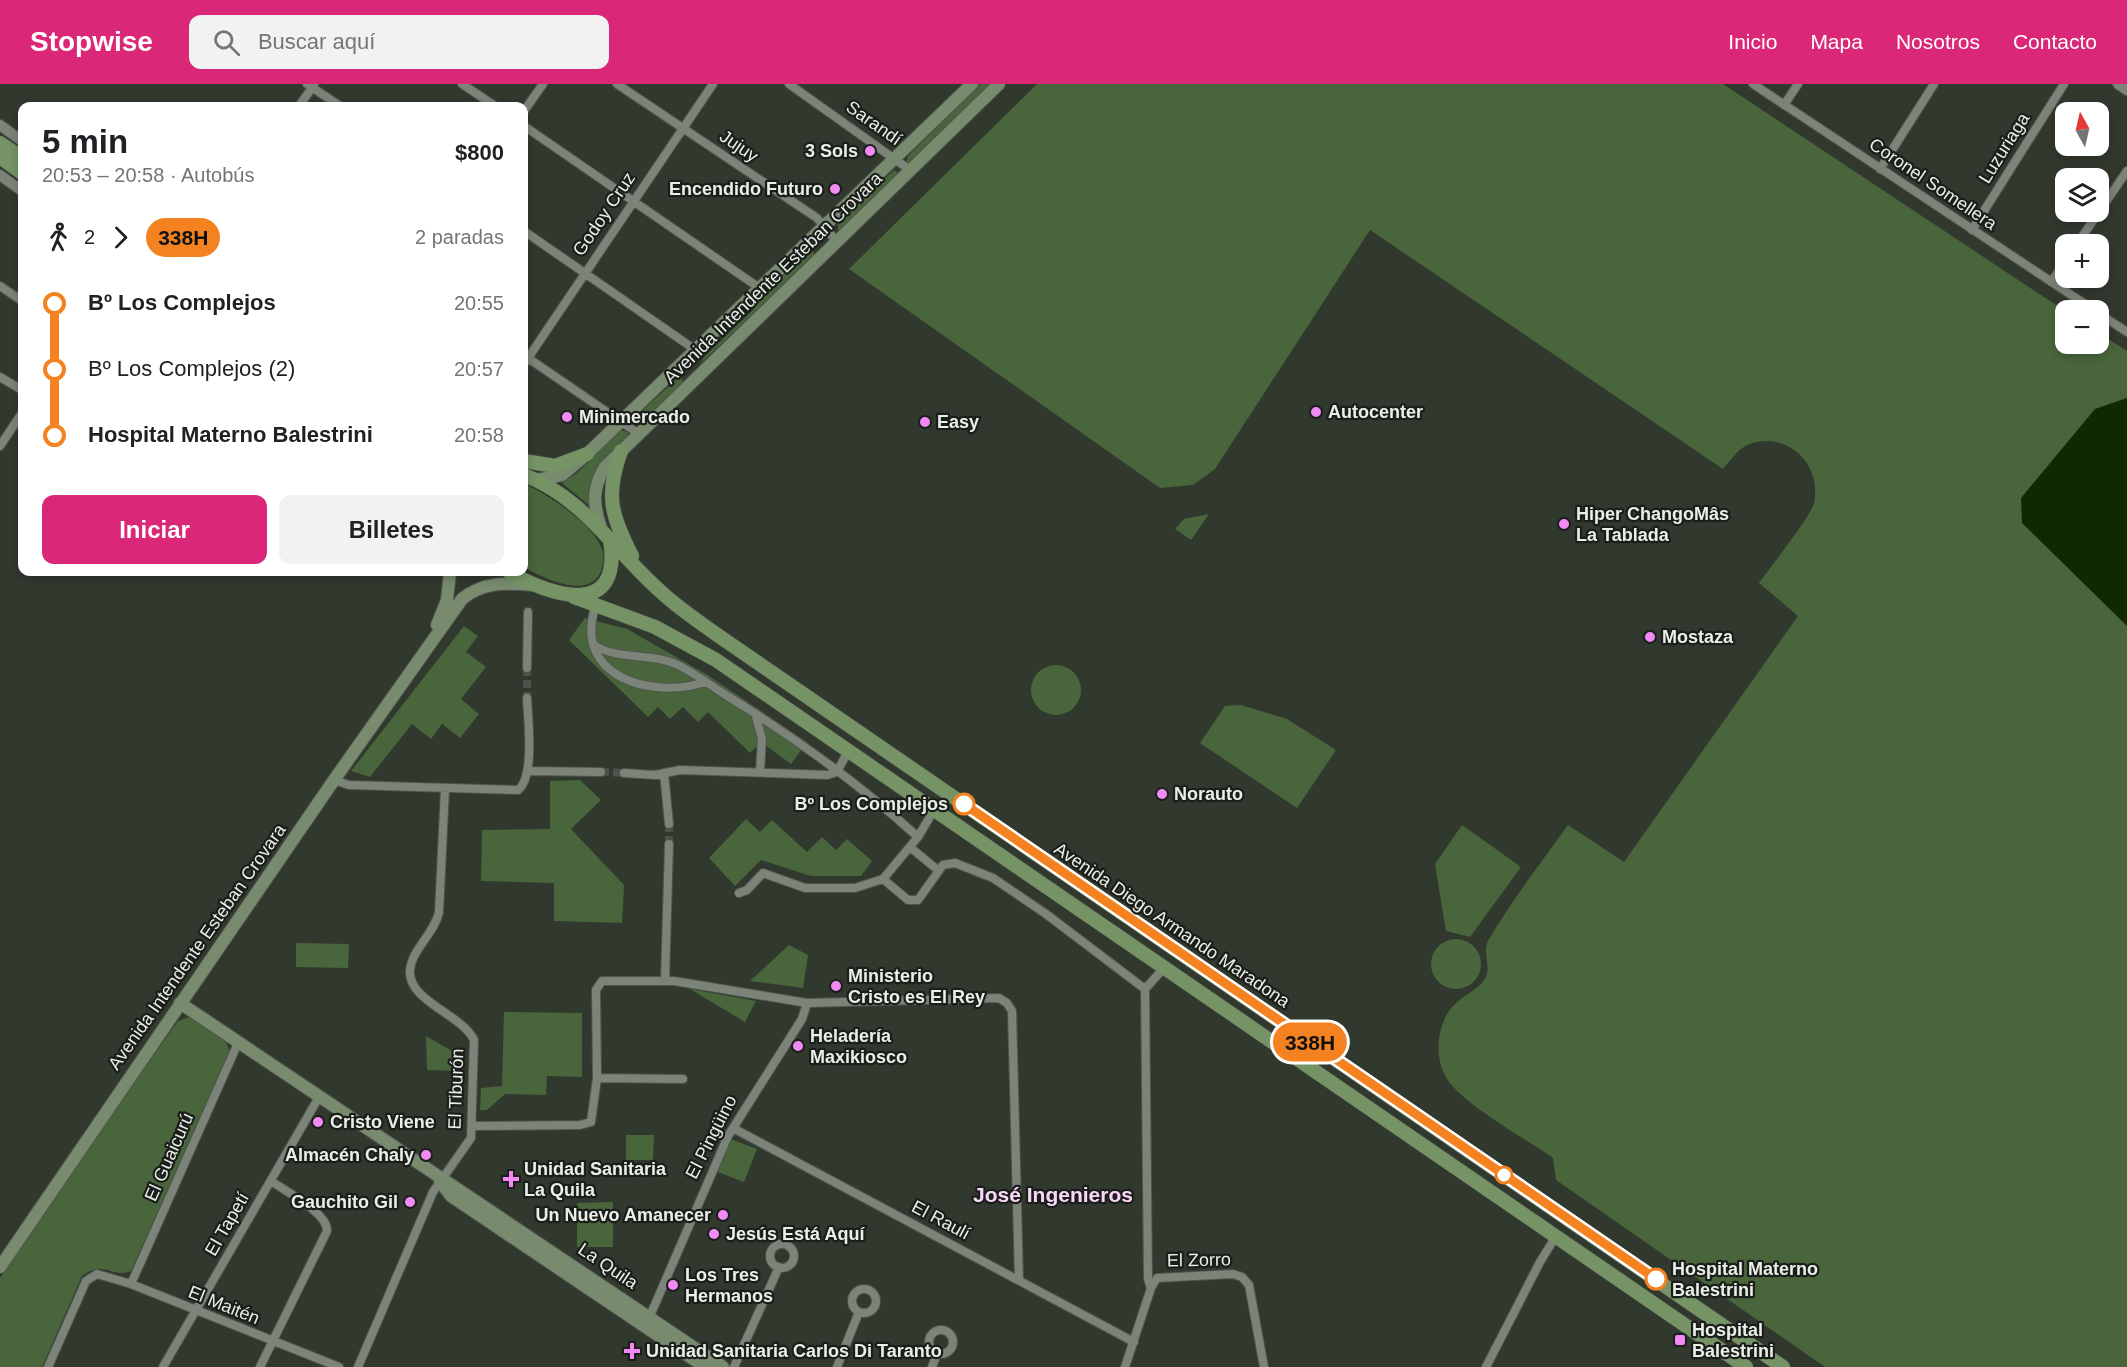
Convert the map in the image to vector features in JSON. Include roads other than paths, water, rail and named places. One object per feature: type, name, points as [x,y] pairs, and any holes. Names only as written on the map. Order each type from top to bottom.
[{"type":"main road","name":"Avenida Intendente Esteban Crovara","points":[[530,478],[562,475],[587,454],[698,351],[972,84]]},
{"type":"main road","name":"Avenida Intendente Esteban Crovara","points":[[613,539],[596,509],[596,484],[606,467],[999,84]]},
{"type":"main road","points":[[0,142],[18,155]]},
{"type":"main road","points":[[0,157],[18,170]]},
{"type":"main road","points":[[574,597],[594,591],[608,578],[613,539],[610,484],[621,451]]},
{"type":"main road","points":[[528,462],[555,466],[587,454]]},
{"type":"main road","name":"Avenida Diego Armando Maradona","points":[[530,478],[565,496],[613,539],[640,572],[676,604],[729,643],[1783,1367]]},
{"type":"main road","name":"Avenida Intendente Esteban Crovara","points":[[425,650],[447,600],[450,576]]},
{"type":"main road","points":[[516,576],[532,585],[596,605],[692,645],[1746,1367]]},
{"type":"main road","name":"Avenida Intendente Esteban Crovara","points":[[0,1267],[334,780],[462,599],[476,589],[499,583],[532,585]]},
{"type":"main road","name":"La Quila","points":[[180,1003],[440,1180],[451,1196],[647,1322],[723,1367]]},
{"type":"main road","name":"La Quila","points":[[647,1322],[705,1367]]},
{"type":"street","points":[[462,84],[489,102]]},
{"type":"street","points":[[528,105],[543,84]]},
{"type":"street","name":"Jujuy","points":[[617,84],[826,227],[837,242]]},
{"type":"street","name":"Godoy Cruz","points":[[528,355],[713,84]]},
{"type":"street","name":"Sarandí","points":[[789,84],[910,170]]},
{"type":"street","name":"Coronel Somellera","points":[[1754,84],[2079,300]]},
{"type":"street","points":[[1784,105],[1798,84]]},
{"type":"street","points":[[1880,169],[1934,84]]},
{"type":"street","name":"Luzuriaga","points":[[1972,230],[2064,84]]},
{"type":"street","points":[[2118,84],[2127,90]]},
{"type":"street","points":[[301,102],[311,85],[334,102]]},
{"type":"street","points":[[0,125],[18,138]]},
{"type":"street","points":[[528,129],[761,290]]},
{"type":"street","points":[[2084,234],[2127,171]]},
{"type":"street","points":[[0,175],[18,188]]},
{"type":"street","points":[[528,234],[698,351]]},
{"type":"street","points":[[2051,282],[2055,276]]},
{"type":"street","points":[[0,286],[18,298]]},
{"type":"street","points":[[2109,320],[2127,332]]},
{"type":"street","points":[[528,361],[639,434]]},
{"type":"street","points":[[0,377],[18,388]]},
{"type":"street","points":[[0,446],[18,419]]},
{"type":"street","points":[[596,605],[589,628],[594,645],[610,671],[637,685],[672,690],[705,682]]},
{"type":"street","points":[[527,668],[528,612]]},
{"type":"street","points":[[594,645],[611,653],[651,657],[675,664],[802,743],[837,772],[871,795],[918,837]]},
{"type":"street","points":[[334,780],[349,785],[514,791],[525,783],[529,771],[527,698]]},
{"type":"street","points":[[755,713],[762,739],[760,771]]},
{"type":"street","points":[[624,774],[680,770],[827,775],[837,772],[848,751]]},
{"type":"street","points":[[529,771],[601,772]]},
{"type":"street","points":[[663,773],[669,824]]},
{"type":"street","name":"El Tiburón","points":[[358,1367],[440,1180],[471,1138],[473,1126],[474,1040],[466,1028],[416,991],[410,981],[412,962],[434,929],[439,912],[445,789]]},
{"type":"street","points":[[739,893],[747,890],[763,873],[805,888],[855,888],[883,879],[911,848],[934,810]]},
{"type":"street","points":[[665,980],[669,844]]},
{"type":"street","points":[[911,848],[939,871]]},
{"type":"street","points":[[883,879],[912,902],[918,900],[943,866],[955,863],[993,878],[1046,914],[1145,989]]},
{"type":"street","points":[[1150,1288],[1148,1279],[1145,989],[1164,968]]},
{"type":"street","points":[[473,1126],[586,1124],[593,1117],[597,1078],[598,984],[608,980],[665,980],[807,1003],[999,998],[1011,1007],[1019,1280]]},
{"type":"street","name":"El Pingüino","points":[[647,1322],[733,1128],[802,1019],[807,1003]]},
{"type":"street","name":"El Guaicurú","points":[[131,1284],[238,1043]]},
{"type":"street","points":[[597,1078],[683,1079]]},
{"type":"street","name":"El Tapetí","points":[[163,1367],[319,1097]]},
{"type":"street","name":"El Raulí","points":[[733,1128],[1134,1342]]},
{"type":"street","points":[[260,1367],[327,1231],[328,1224],[322,1216],[271,1181]]},
{"type":"street","points":[[1485,1367],[1556,1236]]},
{"type":"street","points":[[735,1367],[779,1267]]},
{"type":"street","name":"El Maitén","points":[[48,1367],[86,1281],[97,1274],[131,1284],[339,1367]]},
{"type":"street","name":"El Zorro","points":[[1125,1367],[1150,1288],[1157,1278],[1226,1274],[1242,1277],[1251,1292],[1264,1367]]},
{"type":"street","points":[[837,1367],[859,1312]]},
{"type":"street","points":[[932,1367],[938,1354]]},
{"type":"tunnel","points":[[527,668],[527,698]]},
{"type":"tunnel","points":[[601,772],[624,773]]},
{"type":"tunnel","points":[[669,824],[669,844]]},
{"type":"place","name":"3 Sols","points":[[870,151]]},
{"type":"place","name":"Encendido Futuro","points":[[835,189]]},
{"type":"place","name":"Autocenter","points":[[1316,412]]},
{"type":"place","name":"Minimercado","points":[[567,417]]},
{"type":"place","name":"Easy","points":[[925,422]]},
{"type":"place","name":"Hiper ChangoMâs La Tablada","points":[[1564,524]]},
{"type":"place","name":"Mostaza","points":[[1650,637]]},
{"type":"place","name":"Norauto","points":[[1162,794]]},
{"type":"place","name":"Bº Los Complejos","points":[[964,804]]},
{"type":"place","name":"Ministerio Cristo es El Rey","points":[[836,986]]},
{"type":"place","name":"Heladería Maxikiosco","points":[[798,1046]]},
{"type":"place","name":"Cristo Viene","points":[[318,1122]]},
{"type":"place","name":"Almacén Chaly","points":[[426,1155]]},
{"type":"place","name":"Unidad Sanitaria La Quila","points":[[511,1179]]},
{"type":"place","name":"Gauchito Gil","points":[[410,1202]]},
{"type":"place","name":"Un Nuevo Amanecer","points":[[723,1215]]},
{"type":"place","name":"Jesús Está Aquí","points":[[714,1234]]},
{"type":"place","name":"Hospital Materno Balestrini","points":[[1656,1279]]},
{"type":"place","name":"Los Tres Hermanos","points":[[673,1285]]},
{"type":"place","name":"Hospital Balestrini","points":[[1680,1340]]},
{"type":"place","name":"Unidad Sanitaria Carlos Di Taranto","points":[[632,1351]]},
{"type":"district","name":"José Ingenieros","points":[[1053,1195]]}]
